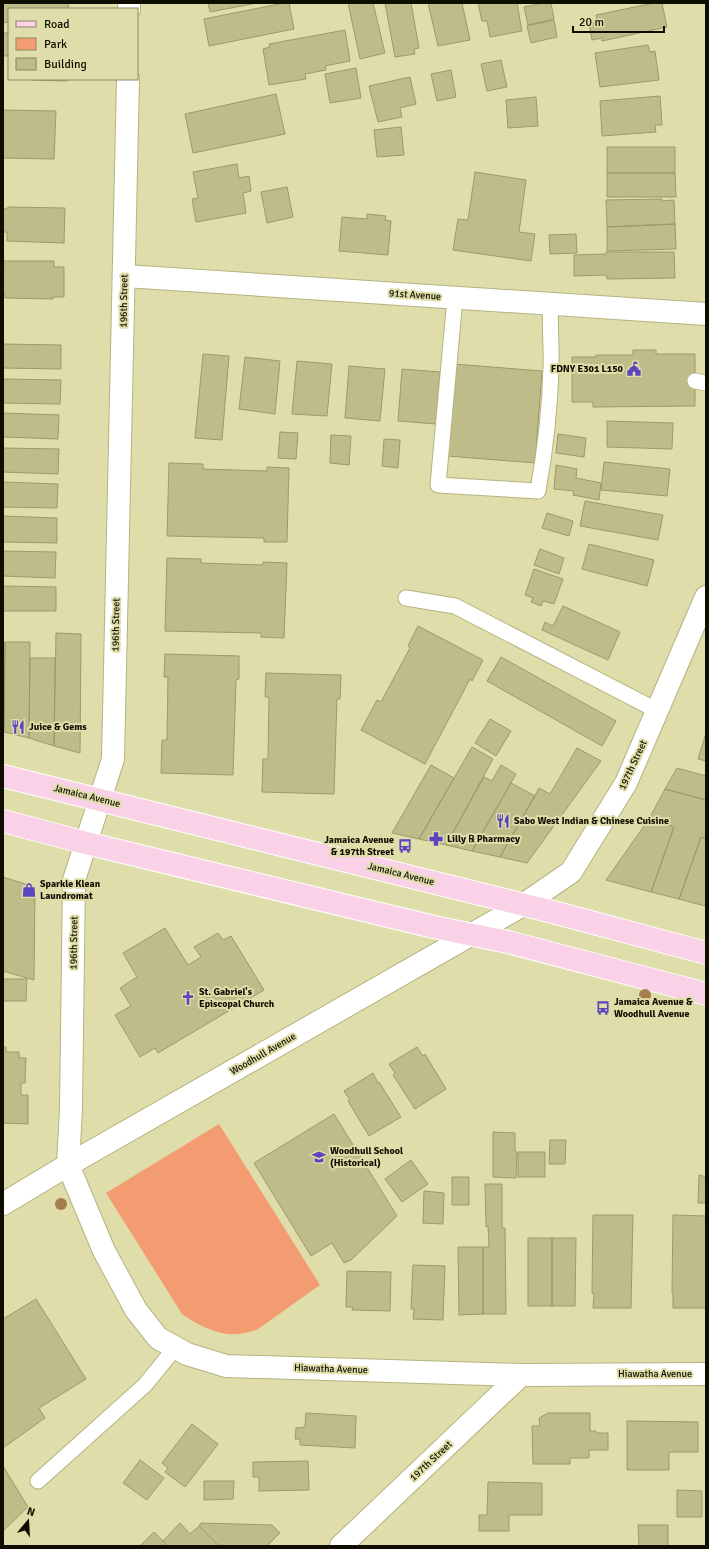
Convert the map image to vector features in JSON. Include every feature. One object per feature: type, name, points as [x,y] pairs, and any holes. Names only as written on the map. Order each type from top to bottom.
[{"type":"main road","name":"Jamaica Avenue","points":[[3,776],[100,799],[706,952]]},
{"type":"main road","points":[[3,821],[86,843],[508,942],[706,994]]},
{"type":"street","name":"196th Street","points":[[68,1165],[71,1108],[74,880],[113,759],[125,276],[128,80]]},
{"type":"street","name":"91st Avenue","points":[[125,276],[706,314]]},
{"type":"street","name":"197th Street","points":[[523,905],[571,872],[626,783],[706,597]]},
{"type":"street","name":"Woodhull Avenue","points":[[3,1204],[68,1165],[523,905]]},
{"type":"street","name":"Hiawatha Avenue","points":[[68,1165],[104,1251],[136,1310],[158,1338],[186,1354],[226,1366],[521,1375],[706,1374]]},
{"type":"street","name":"197th Street","points":[[341,1546],[521,1375]]},
{"type":"lane","points":[[454,298],[438,485],[538,491],[544,456],[551,368],[549,325],[550,304]]},
{"type":"lane","points":[[406,598],[455,606],[658,711]]},
{"type":"lane","points":[[38,1481],[145,1386],[175,1348]]},
{"type":"green space","points":[[219,1124],[320,1285],[258,1329],[238,1334],[228,1334],[209,1329],[182,1314],[106,1193]]},
{"type":"building","points":[[3,3],[68,3],[69,8],[8,8],[8,22],[3,23]]},
{"type":"building","points":[[208,3],[257,3],[210,12]]},
{"type":"building","points":[[289,3],[294,29],[209,46],[204,19]]},
{"type":"building","points":[[348,3],[373,3],[385,53],[360,59]]},
{"type":"building","points":[[385,3],[411,3],[419,48],[414,49],[415,54],[395,57]]},
{"type":"building","points":[[428,3],[462,3],[470,40],[438,46]]},
{"type":"building","points":[[478,3],[517,3],[522,31],[490,37],[487,21],[482,21]]},
{"type":"building","points":[[551,3],[554,19],[528,25],[524,7]]},
{"type":"building","points":[[654,3],[662,3],[667,27],[602,41],[602,38],[592,40],[589,24],[597,22],[596,15]]},
{"type":"building","points":[[554,20],[557,37],[531,43],[527,26]]},
{"type":"building","points":[[345,30],[350,61],[325,66],[326,70],[305,74],[306,79],[269,85],[263,49],[270,47],[269,44]]},
{"type":"building","points":[[3,33],[8,33],[8,56],[3,56]]},
{"type":"building","points":[[648,45],[650,52],[655,51],[659,80],[600,87],[595,53]]},
{"type":"building","points":[[501,60],[507,87],[487,91],[481,64]]},
{"type":"building","points":[[356,68],[361,98],[330,103],[325,74]]},
{"type":"building","points":[[451,70],[456,97],[437,101],[431,74]]},
{"type":"building","points":[[410,77],[416,104],[400,108],[402,117],[378,122],[369,86]]},
{"type":"building","points":[[32,80],[67,80],[67,81]]},
{"type":"building","points":[[276,94],[285,134],[193,153],[185,114]]},
{"type":"building","points":[[660,96],[662,125],[655,125],[656,132],[602,136],[600,101]]},
{"type":"building","points":[[536,97],[538,126],[508,128],[506,100]]},
{"type":"building","points":[[3,110],[56,111],[54,159],[3,158]]},
{"type":"building","points":[[401,127],[404,155],[377,157],[374,130]]},
{"type":"building","points":[[607,147],[675,147],[675,173],[607,173]]},
{"type":"building","points":[[237,164],[239,178],[249,176],[251,191],[243,193],[246,213],[196,222],[192,199],[198,198],[193,172]]},
{"type":"building","points":[[475,172],[526,180],[519,232],[535,234],[531,261],[453,250],[458,219],[468,220]]},
{"type":"building","points":[[607,173],[675,173],[676,197],[607,197]]},
{"type":"building","points":[[287,187],[293,217],[267,223],[261,192]]},
{"type":"building","points":[[662,199],[662,201],[674,200],[675,224],[607,227],[606,200]]},
{"type":"building","points":[[8,207],[65,208],[64,243],[7,241],[7,232],[3,232],[3,209],[7,209]]},
{"type":"building","points":[[367,214],[386,216],[385,220],[391,221],[388,255],[339,251],[342,217],[367,219]]},
{"type":"building","points":[[675,224],[676,249],[607,251],[607,227]]},
{"type":"building","points":[[576,234],[577,253],[550,254],[549,235]]},
{"type":"building","points":[[606,252],[674,252],[675,278],[607,279],[606,275],[574,276],[574,255],[606,254]]},
{"type":"building","points":[[4,261],[54,261],[54,267],[64,267],[64,297],[53,297],[53,299],[5,298],[5,294],[3,294]]},
{"type":"building","points":[[3,344],[61,345],[61,369],[3,368]]},
{"type":"building","name":"FDNY E301 L150","points":[[633,350],[656,350],[656,354],[695,354],[695,406],[593,407],[593,402],[572,402],[572,357],[596,357],[596,355],[633,355]]},
{"type":"building","points":[[203,354],[229,356],[222,440],[195,438]]},
{"type":"building","points":[[245,357],[280,361],[275,414],[239,409]]},
{"type":"building","points":[[297,361],[332,364],[327,416],[292,414]]},
{"type":"building","points":[[454,364],[542,371],[535,463],[447,456]]},
{"type":"building","points":[[349,366],[385,369],[380,421],[345,418]]},
{"type":"building","points":[[402,369],[440,372],[436,424],[398,421]]},
{"type":"building","points":[[3,379],[61,380],[60,404],[3,403]]},
{"type":"building","points":[[3,413],[59,415],[58,439],[3,437]]},
{"type":"building","points":[[607,421],[673,423],[672,449],[607,447]]},
{"type":"building","points":[[280,432],[298,433],[296,459],[278,458]]},
{"type":"building","points":[[558,434],[586,438],[584,457],[556,453]]},
{"type":"building","points":[[331,435],[351,436],[349,465],[330,463]]},
{"type":"building","points":[[384,439],[400,440],[398,468],[382,466]]},
{"type":"building","points":[[3,448],[59,449],[58,474],[3,472]]},
{"type":"building","points":[[604,462],[670,469],[667,496],[601,490]]},
{"type":"building","points":[[169,463],[203,464],[203,469],[267,471],[267,467],[289,468],[287,542],[264,542],[264,538],[167,536]]},
{"type":"building","points":[[556,465],[577,469],[576,478],[601,483],[599,500],[573,495],[574,491],[554,489]]},
{"type":"building","points":[[3,482],[58,484],[57,508],[3,507]]},
{"type":"building","points":[[585,501],[663,515],[658,540],[580,526]]},
{"type":"building","points":[[547,513],[573,521],[569,536],[542,528]]},
{"type":"building","points":[[3,516],[57,518],[57,543],[3,542]]},
{"type":"building","points":[[589,544],[654,560],[647,586],[582,569]]},
{"type":"building","points":[[540,549],[564,558],[559,574],[534,565]]},
{"type":"building","points":[[3,551],[56,552],[55,578],[3,576]]},
{"type":"building","points":[[167,558],[201,559],[201,563],[263,565],[263,562],[287,563],[284,638],[261,637],[261,633],[165,631]]},
{"type":"building","points":[[534,569],[563,579],[554,604],[543,601],[541,606],[531,602],[533,598],[525,595]]},
{"type":"building","points":[[3,586],[56,587],[56,611],[3,611]]},
{"type":"building","points":[[563,606],[620,632],[608,660],[542,630],[545,622],[553,626]]},
{"type":"building","points":[[418,626],[483,660],[472,681],[470,679],[425,764],[361,730],[377,700],[381,702],[410,648],[408,646]]},
{"type":"building","points":[[56,633],[81,634],[80,753],[54,746]]},
{"type":"building","points":[[3,642],[5,642],[4,732],[3,732]]},
{"type":"building","points":[[5,642],[30,642],[29,738],[4,732]]},
{"type":"building","points":[[165,654],[239,656],[239,679],[236,680],[233,775],[161,773],[162,740],[167,740],[168,677],[164,677]]},
{"type":"building","points":[[501,657],[616,721],[602,746],[487,681]]},
{"type":"building","points":[[30,658],[55,658],[54,746],[29,738]]},
{"type":"building","points":[[266,673],[341,675],[340,699],[337,699],[334,794],[262,792],[263,759],[268,759],[269,697],[265,697]]},
{"type":"building","points":[[490,719],[511,731],[496,756],[475,743]]},
{"type":"building","points":[[706,733],[706,761],[698,759]]},
{"type":"building","points":[[472,747],[493,759],[446,845],[419,839]]},
{"type":"building","points":[[577,748],[601,761],[527,863],[500,857],[539,788],[550,794]]},
{"type":"building","points":[[431,765],[454,778],[419,839],[392,833]]},
{"type":"building","points":[[501,765],[516,774],[472,851],[446,845],[484,777],[492,781]]},
{"type":"building","points":[[677,768],[706,776],[706,800],[665,789]]},
{"type":"building","points":[[511,783],[535,796],[500,857],[472,851]]},
{"type":"building","points":[[665,789],[706,800],[706,839],[701,837],[679,899],[651,892],[674,827],[649,819]]},
{"type":"building","points":[[649,819],[674,827],[651,892],[606,880]]},
{"type":"building","points":[[701,837],[706,839],[705,906],[679,899]]},
{"type":"building","points":[[3,877],[35,887],[34,980],[3,971]]},
{"type":"building","name":"St. Gabriel's Episcopal Church","points":[[165,928],[188,965],[201,957],[194,947],[218,933],[223,940],[231,936],[264,990],[158,1053],[155,1048],[140,1057],[115,1015],[131,1006],[120,988],[137,977],[123,953]]},
{"type":"building","points":[[3,979],[27,979],[26,1001],[3,1001]]},
{"type":"building","points":[[3,1047],[6,1047],[6,1052],[19,1052],[19,1058],[26,1058],[25,1083],[21,1083],[21,1095],[28,1095],[28,1124],[3,1123]]},
{"type":"building","points":[[417,1047],[423,1056],[425,1054],[446,1089],[415,1109],[393,1075],[395,1073],[389,1064]]},
{"type":"building","points":[[373,1073],[401,1117],[369,1136],[348,1101],[350,1100],[344,1091]]},
{"type":"building","points":[[334,1114],[397,1216],[351,1260],[344,1263],[332,1243],[311,1256],[254,1163]]},
{"type":"building","points":[[493,1132],[515,1133],[515,1151],[517,1152],[516,1178],[493,1177]]},
{"type":"building","points":[[550,1140],[566,1140],[565,1164],[549,1164]]},
{"type":"building","points":[[518,1152],[545,1152],[545,1177],[518,1177]]},
{"type":"building","points":[[411,1160],[428,1184],[402,1202],[385,1179]]},
{"type":"building","points":[[699,1175],[706,1177],[706,1203],[698,1203]]},
{"type":"building","points":[[452,1177],[469,1177],[469,1205],[452,1205]]},
{"type":"building","points":[[485,1184],[502,1184],[502,1228],[505,1228],[506,1314],[483,1314],[483,1247],[489,1247],[488,1226],[486,1227]]},
{"type":"building","points":[[424,1191],[444,1193],[443,1224],[423,1223]]},
{"type":"building","points":[[593,1215],[633,1215],[631,1308],[593,1308]]},
{"type":"building","points":[[673,1215],[706,1216],[706,1308],[673,1308]]},
{"type":"building","points":[[528,1238],[552,1238],[552,1306],[528,1306]]},
{"type":"building","points":[[552,1238],[576,1238],[575,1306],[552,1306]]},
{"type":"building","points":[[458,1247],[483,1247],[483,1314],[459,1315]]},
{"type":"building","points":[[413,1265],[445,1266],[443,1320],[413,1319],[414,1309],[411,1309]]},
{"type":"building","points":[[347,1271],[391,1272],[390,1311],[352,1310],[353,1307],[346,1307]]},
{"type":"building","points":[[36,1299],[86,1379],[39,1408],[45,1418],[3,1448],[3,1319]]},
{"type":"building","points":[[306,1413],[356,1416],[355,1448],[300,1445],[300,1439],[295,1439],[296,1428],[305,1427]]},
{"type":"building","points":[[548,1413],[590,1413],[590,1431],[596,1431],[596,1433],[608,1433],[608,1450],[589,1450],[589,1458],[570,1458],[570,1464],[533,1464],[532,1426],[540,1426],[539,1418]]},
{"type":"building","points":[[627,1421],[698,1422],[698,1452],[669,1452],[669,1470],[627,1470]]},
{"type":"building","points":[[192,1424],[218,1444],[185,1487],[165,1472],[168,1468],[162,1463]]},
{"type":"building","points":[[140,1460],[164,1478],[147,1500],[123,1483]]},
{"type":"building","points":[[308,1461],[309,1490],[259,1491],[259,1477],[253,1477],[253,1462]]},
{"type":"building","points":[[3,1466],[28,1507],[3,1531]]},
{"type":"building","points":[[204,1481],[234,1481],[233,1499],[204,1500]]},
{"type":"building","points":[[488,1482],[542,1483],[542,1515],[509,1515],[509,1531],[479,1531],[479,1515],[487,1515]]},
{"type":"building","points":[[677,1490],[702,1491],[702,1517],[677,1517]]},
{"type":"building","points":[[180,1523],[190,1534],[199,1526],[219,1546],[168,1546],[163,1541]]},
{"type":"building","points":[[201,1523],[272,1525],[280,1533],[267,1546],[219,1546],[199,1526]]},
{"type":"building","points":[[638,1525],[668,1525],[668,1546],[639,1546]]},
{"type":"building","points":[[154,1532],[168,1546],[140,1546]]},
{"type":"place","name":"FDNY E301 L150","points":[[634,369]]},
{"type":"place","name":"Juice & Gems","points":[[18,727]]},
{"type":"place","name":"Sabo West Indian & Chinese Cuisine","points":[[503,821]]},
{"type":"place","name":"Lilly ℞ Pharmacy","points":[[436,839]]},
{"type":"place","name":"Jamaica Avenue & 197th Street","points":[[405,846]]},
{"type":"place","name":"Sparkle Klean Laundromat","points":[[29,890]]},
{"type":"place","name":"St. Gabriel's Episcopal Church","points":[[188,998]]},
{"type":"place","name":"Jamaica Avenue & Woodhull Avenue","points":[[603,1008]]},
{"type":"place","name":"Woodhull School (Historical)","points":[[319,1157]]}]
